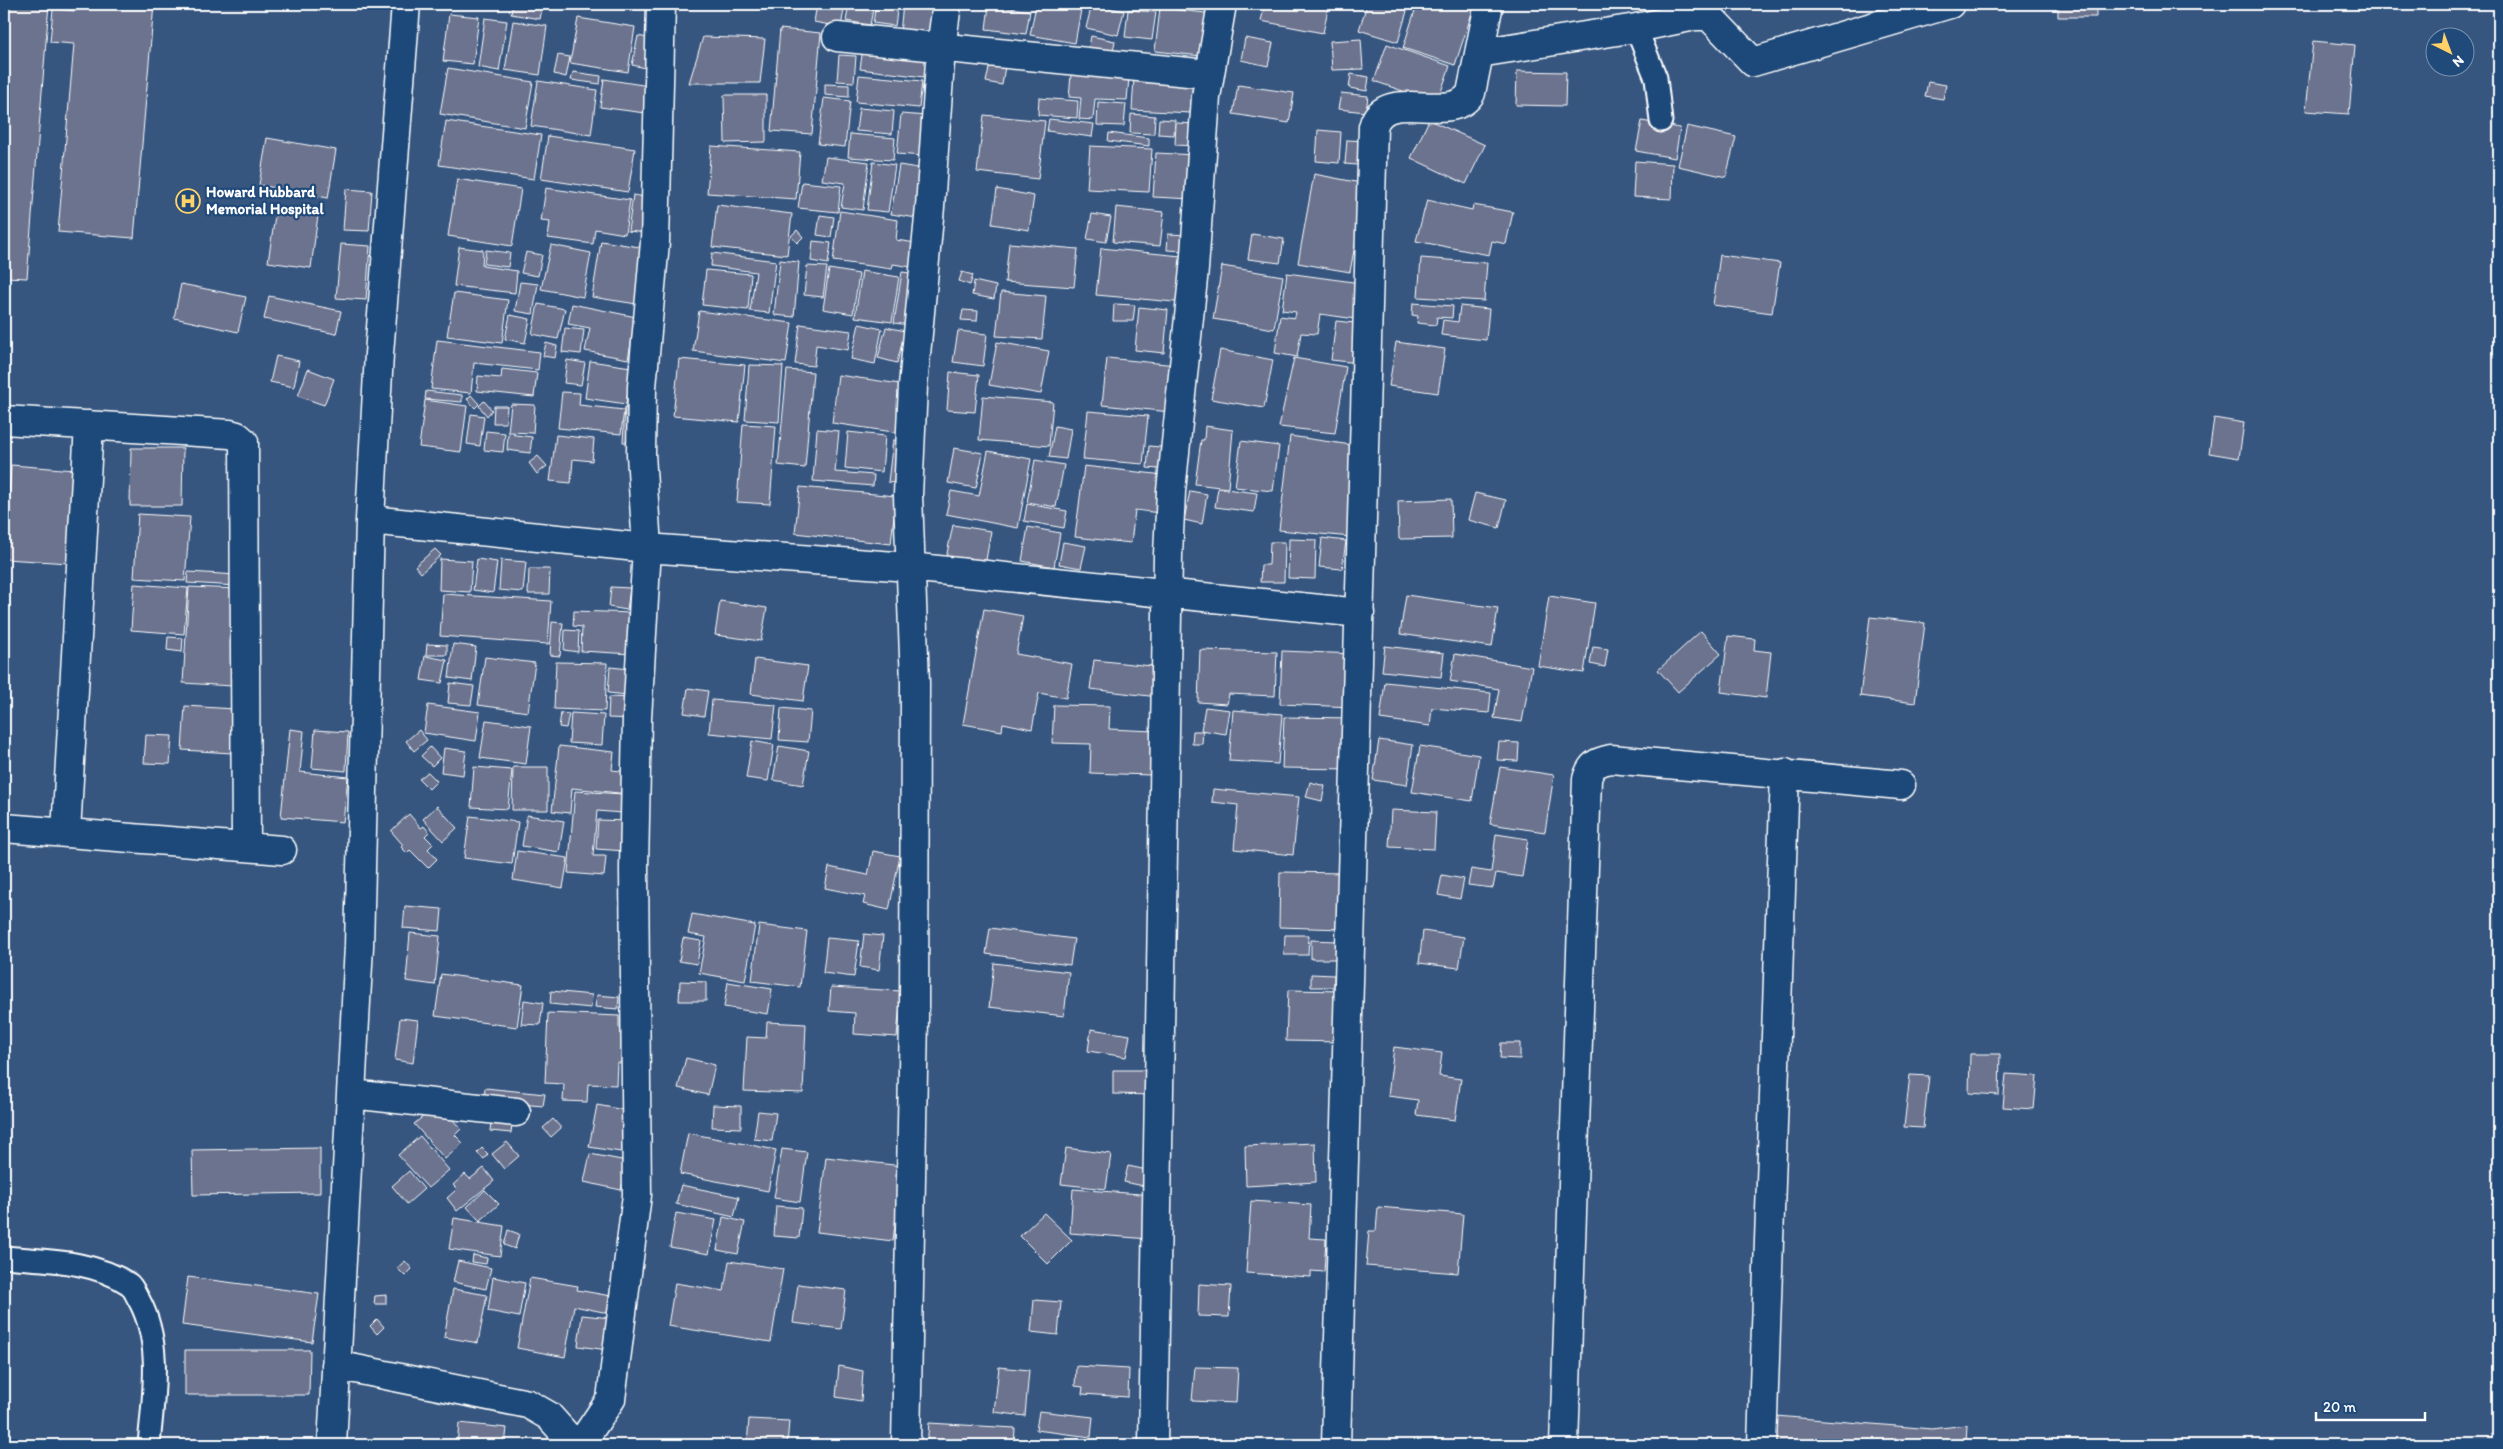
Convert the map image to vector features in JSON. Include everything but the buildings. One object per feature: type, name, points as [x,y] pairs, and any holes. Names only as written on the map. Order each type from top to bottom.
[{"type":"street","points":[[332,1445],[359,946],[370,520],[379,354],[406,4]]},
{"type":"street","points":[[580,1445],[611,1399],[637,1195],[634,859],[637,718],[647,548],[641,454],[642,387],[655,242],[661,4]]},
{"type":"street","points":[[906,1445],[914,1017],[915,683],[909,567],[908,494],[913,386],[930,208],[941,48],[947,4]]},
{"type":"street","points":[[1153,1445],[1171,491],[1194,269],[1208,74],[1222,4]]},
{"type":"street","points":[[1336,1445],[1373,126],[1378,115],[1393,107],[1458,106],[1463,103],[1471,93],[1489,4]]},
{"type":"street","points":[[1479,53],[1636,28],[1695,16],[1710,16],[1753,62],[1950,4]]},
{"type":"street","points":[[837,37],[1208,74]]},
{"type":"street","points":[[4,420],[230,434],[237,436],[244,442],[246,847]]},
{"type":"street","points":[[66,832],[89,425]]},
{"type":"street","points":[[370,520],[647,548],[909,567],[1360,613]]},
{"type":"street","points":[[1564,1445],[1587,780],[1590,768],[1597,762],[1611,759],[1901,785]]},
{"type":"street","points":[[1762,1445],[1785,774]]},
{"type":"street","points":[[4,828],[282,850]]},
{"type":"street","points":[[350,1094],[516,1112]]},
{"type":"street","points":[[336,1365],[528,1404],[548,1416],[575,1445]]},
{"type":"lane","points":[[1636,28],[1656,78],[1661,121]]},
{"type":"lane","points":[[4,1257],[72,1263],[102,1271],[131,1285],[146,1313],[155,1360],[150,1445]]},
{"type":"place","name":"Howard Hubbard Memorial Hospital","points":[[188,201]]}]
